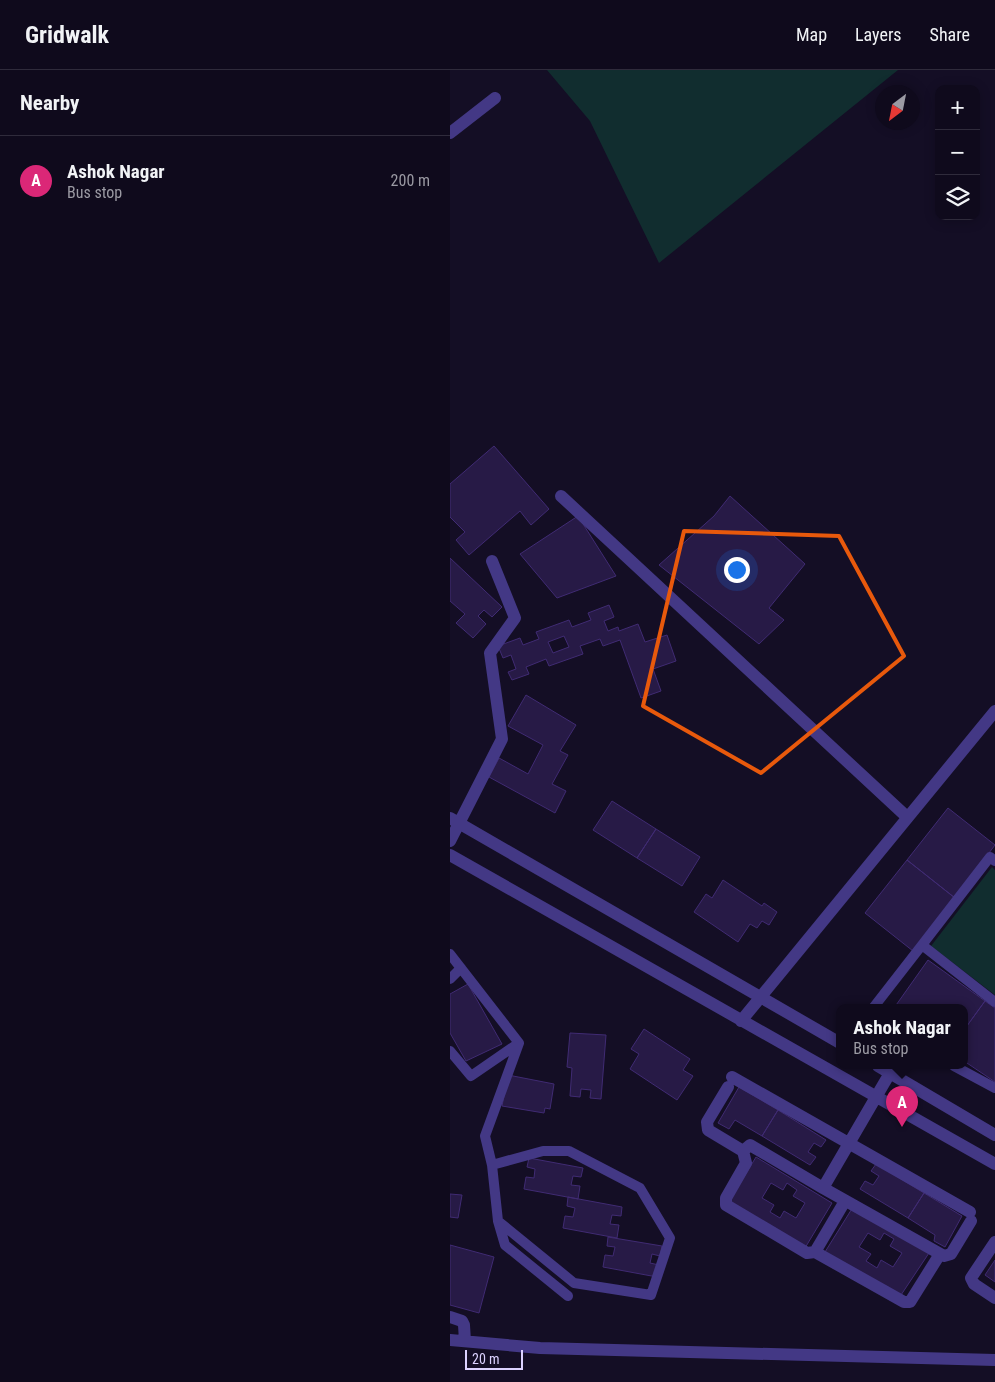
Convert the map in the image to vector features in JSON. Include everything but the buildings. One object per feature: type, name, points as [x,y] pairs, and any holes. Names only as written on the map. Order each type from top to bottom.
[{"type":"street","points":[[450,133],[495,98]]},
{"type":"street","points":[[561,496],[907,817]]},
{"type":"street","points":[[450,841],[455,821],[502,739],[490,653],[515,618],[492,561]]},
{"type":"street","points":[[741,1021],[995,711]]},
{"type":"street","points":[[455,821],[836,1041]]},
{"type":"street","points":[[450,855],[995,1164]]},
{"type":"street","points":[[883,1069],[995,1135]]},
{"type":"street","points":[[822,1188],[890,1073]]},
{"type":"street","points":[[743,1151],[750,1145],[822,1188],[944,1256],[951,1254],[971,1216],[848,1143],[730,1082],[707,1122],[708,1130],[743,1151],[746,1163],[726,1198],[726,1205],[807,1254],[815,1252],[904,1302],[910,1302],[940,1254]]},
{"type":"street","points":[[815,1252],[845,1201]]},
{"type":"street","points":[[995,1242],[971,1278],[974,1284],[995,1298]]},
{"type":"street","points":[[450,1317],[462,1321],[464,1325],[464,1341]]},
{"type":"street","points":[[450,1340],[540,1348],[995,1360]]},
{"type":"lane","points":[[876,1004],[990,857],[995,861]]},
{"type":"lane","points":[[922,945],[995,1002]]},
{"type":"lane","points":[[450,954],[519,1043]]},
{"type":"lane","points":[[450,978],[461,968]]},
{"type":"lane","points":[[450,1051],[471,1076],[519,1043]]},
{"type":"lane","points":[[519,1043],[485,1136],[492,1165],[498,1221],[505,1245],[568,1296]]},
{"type":"lane","points":[[960,1069],[995,1088]]},
{"type":"lane","points":[[492,1165],[543,1151],[569,1151],[640,1188],[670,1238],[651,1294],[574,1283],[498,1221]]},
{"type":"highlighted area","points":[[684,531],[839,536],[904,656],[761,773],[643,706]]},
{"type":"green space","points":[[547,70],[898,70],[879,85],[875,85],[875,89],[659,263],[590,121]]},
{"type":"green space","points":[[992,867],[995,870],[995,995],[931,946]]},
{"type":"place","name":"Ashok Nagar","points":[[902,1127]]}]
